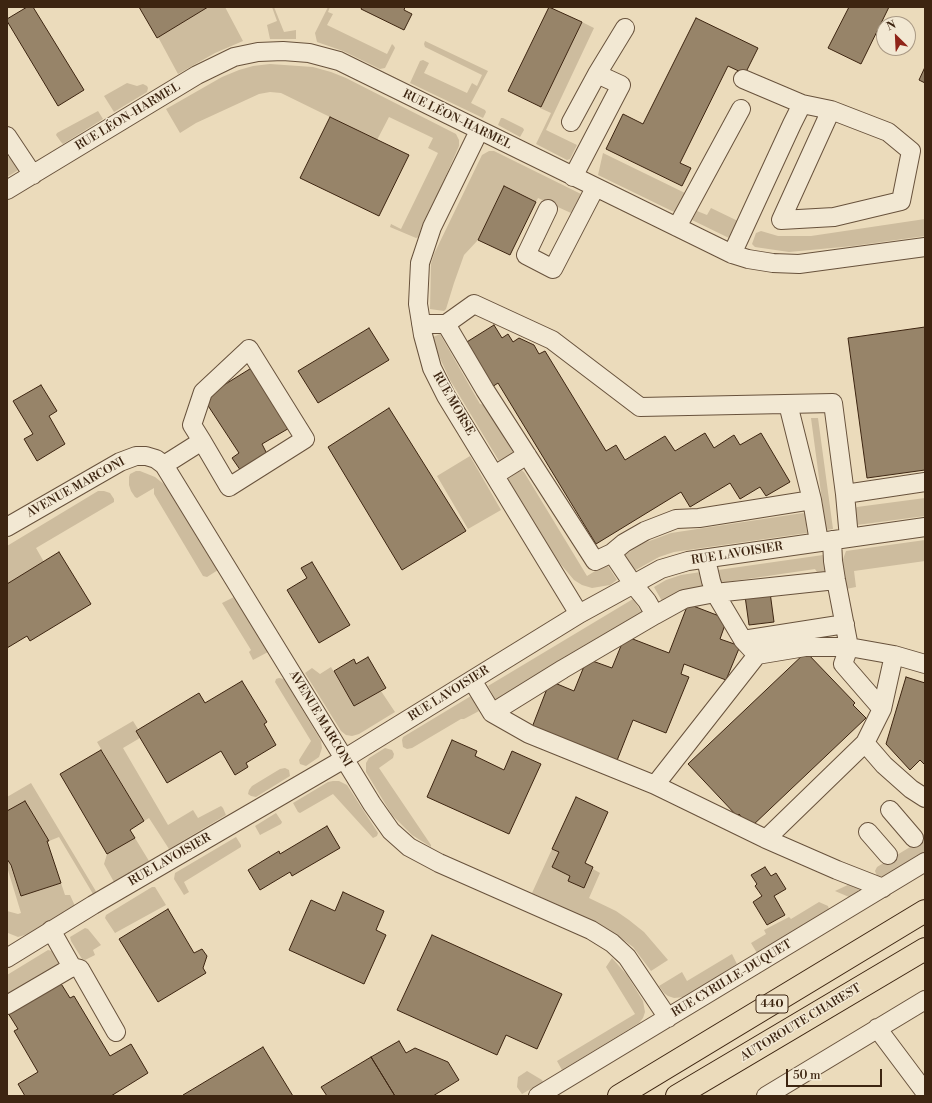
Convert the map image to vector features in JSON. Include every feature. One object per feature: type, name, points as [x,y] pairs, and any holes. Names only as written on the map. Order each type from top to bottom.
[{"type":"highway","name":"440","points":[[619,1096],[925,911]]},
{"type":"highway","name":"AUTOROUTE CHAREST","points":[[677,1096],[925,949]]},
{"type":"highway","points":[[681,1096],[698,1083]]},
{"type":"street","points":[[571,122],[597,74],[625,28]]},
{"type":"street","name":"RUE LÉON-HARMEL","points":[[7,190],[197,75],[234,57],[258,52],[283,51],[309,53],[339,61],[595,188],[732,254],[748,259],[772,263],[799,264],[925,247]]},
{"type":"street","points":[[573,177],[621,85],[597,74]]},
{"type":"street","points":[[743,79],[802,104],[831,110],[888,132],[911,151],[901,201],[834,217],[781,220],[831,110]]},
{"type":"street","points":[[732,254],[802,104]]},
{"type":"street","points":[[677,227],[741,109]]},
{"type":"street","name":"RUE MORSE","points":[[479,131],[432,228],[420,263],[418,304],[421,324],[432,368],[446,396],[578,614]]},
{"type":"street","points":[[7,136],[33,174]]},
{"type":"street","points":[[548,209],[526,255],[553,269],[595,188]]},
{"type":"street","points":[[421,324],[446,324],[474,304],[552,340],[640,407],[833,403],[845,494],[834,540],[833,561],[849,647],[843,664],[882,709]]},
{"type":"street","points":[[446,324],[485,390],[595,561],[612,554],[624,543],[645,531],[676,519],[699,518],[812,500]]},
{"type":"street","points":[[249,349],[305,440],[229,486],[202,441],[192,425],[203,392],[249,349]]},
{"type":"street","points":[[788,404],[812,500],[834,540]]},
{"type":"street","points":[[164,465],[202,441]]},
{"type":"street","name":"AVENUE MARCONI","points":[[7,527],[120,462],[136,456],[146,456],[164,465],[344,759],[391,831],[409,847],[591,930],[612,943],[627,957],[668,1018]]},
{"type":"street","points":[[494,475],[527,456]]},
{"type":"street","points":[[845,494],[925,482]]},
{"type":"street","name":"RUE LAVOISIER","points":[[7,957],[344,759],[578,614],[661,569],[706,559],[925,527]]},
{"type":"street","points":[[612,554],[647,601],[655,615]]},
{"type":"street","points":[[706,559],[710,581],[715,592],[743,640],[757,655]]},
{"type":"street","points":[[492,713],[563,668],[684,599],[715,592],[836,580]]},
{"type":"street","points":[[743,640],[845,624]]},
{"type":"street","points":[[655,785],[757,655],[805,647],[849,647],[894,655],[925,664]]},
{"type":"street","points":[[766,840],[865,743],[882,709],[894,655]]},
{"type":"street","points":[[472,680],[492,713],[529,734],[655,785],[766,840],[883,888]]},
{"type":"street","points":[[865,743],[884,765],[911,789],[925,798]]},
{"type":"street","points":[[890,810],[914,838]]},
{"type":"street","points":[[868,832],[888,855]]},
{"type":"street","name":"RUE CYRILLE-DUQUET","points":[[538,1096],[925,862]]},
{"type":"street","points":[[52,930],[72,967]]},
{"type":"street","points":[[7,1005],[72,967],[80,969],[116,1032]]},
{"type":"street","points":[[766,1096],[925,1000]]},
{"type":"street","points":[[877,1028],[925,1092]]},
{"type":"shaded area","points":[[208,7],[225,7],[243,41],[215,53],[178,74],[158,37]]},
{"type":"shaded area","points":[[272,7],[274,7],[284,32],[296,30],[296,39],[270,39],[267,25],[277,21]]},
{"type":"shaded area","points":[[328,7],[330,7],[328,12],[333,14],[327,25],[387,54],[392,44],[394,46],[395,48],[385,68],[380,69],[343,51],[317,42],[315,33]]},
{"type":"shaded area","points":[[582,22],[594,28],[546,130],[577,145],[570,159],[567,160],[536,144],[551,113],[540,108]]},
{"type":"shaded area","points":[[425,41],[488,71],[471,103],[485,110],[486,112],[483,118],[410,83],[420,61],[423,60],[429,63],[424,73],[467,93],[472,83],[477,86],[482,75],[425,47]]},
{"type":"shaded area","points":[[270,64],[313,67],[331,72],[346,78],[456,134],[459,140],[459,146],[419,237],[416,238],[390,227],[391,224],[401,229],[438,153],[428,148],[433,138],[389,117],[377,140],[281,93],[270,92],[259,94],[196,123],[180,133],[166,109],[222,77],[253,66]]},
{"type":"shaded area","points":[[127,83],[137,86],[143,84],[148,88],[147,92],[114,112],[104,96]]},
{"type":"shaded area","points":[[98,111],[103,119],[63,144],[56,135],[57,133]]},
{"type":"shaded area","points":[[501,118],[523,128],[524,130],[520,137],[498,125]]},
{"type":"shaded area","points":[[489,151],[494,151],[581,194],[571,213],[538,198],[536,202],[503,187],[478,240],[464,255],[446,309],[444,311],[430,309],[431,264],[434,254],[482,155]]},
{"type":"shaded area","points":[[603,153],[685,193],[676,211],[674,212],[598,175]]},
{"type":"shaded area","points":[[11,156],[20,169],[7,177],[7,158]]},
{"type":"shaded area","points":[[711,208],[740,222],[733,236],[729,238],[692,220],[697,211],[707,215]]},
{"type":"shaded area","points":[[925,219],[925,236],[853,246],[789,252],[755,247],[752,244],[756,233],[761,231],[778,236],[811,236]]},
{"type":"shaded area","points":[[440,334],[480,404],[485,405],[512,451],[512,454],[499,461],[450,380],[438,354],[433,337]]},
{"type":"shaded area","points":[[811,418],[818,418],[833,529],[826,530]]},
{"type":"shaded area","points":[[470,456],[501,510],[468,529],[437,476]]},
{"type":"shaded area","points":[[521,470],[524,472],[587,576],[605,565],[608,566],[617,580],[610,585],[592,588],[582,585],[574,580],[558,561],[508,479]]},
{"type":"shaded area","points":[[140,471],[155,477],[172,493],[218,570],[207,577],[203,576],[154,494],[154,488],[137,498],[135,497],[129,485],[129,477],[130,474]]},
{"type":"shaded area","points":[[98,491],[110,493],[114,499],[114,502],[36,548],[44,562],[7,584],[7,546]]},
{"type":"shaded area","points":[[925,498],[925,516],[857,525],[855,509],[857,507]]},
{"type":"shaded area","points":[[803,513],[805,514],[807,533],[674,552],[659,557],[634,571],[625,556],[644,543],[671,533]]},
{"type":"shaded area","points":[[925,540],[925,561],[854,571],[856,587],[846,589],[842,562],[846,551]]},
{"type":"shaded area","points":[[823,555],[828,564],[829,575],[820,577],[815,569],[720,583],[718,570]]},
{"type":"shaded area","points":[[701,572],[703,587],[684,591],[662,601],[654,587],[666,580],[681,575]]},
{"type":"shaded area","points":[[234,597],[268,652],[253,660],[249,652],[251,650],[222,603]]},
{"type":"shaded area","points":[[633,599],[642,613],[497,700],[495,699],[488,686]]},
{"type":"shaded area","points":[[331,667],[354,706],[381,691],[395,712],[359,734],[352,736],[346,735],[341,731],[305,673],[312,668],[320,674]]},
{"type":"shaded area","points":[[276,679],[284,679],[321,741],[322,748],[319,757],[306,766],[300,764],[299,760],[311,741],[275,682]]},
{"type":"shaded area","points":[[471,696],[479,711],[464,719],[461,719],[412,748],[407,749],[403,747],[403,737]]},
{"type":"shaded area","points":[[133,721],[138,729],[136,731],[140,738],[123,748],[168,825],[193,810],[198,818],[221,806],[226,815],[169,849],[149,818],[144,821],[97,742]]},
{"type":"shaded area","points":[[385,748],[392,750],[394,754],[393,758],[379,768],[431,847],[412,835],[392,815],[366,772],[366,763],[369,758]]},
{"type":"shaded area","points":[[285,768],[289,770],[290,776],[256,797],[248,794],[252,786],[280,769]]},
{"type":"shaded area","points":[[339,781],[347,785],[378,833],[377,836],[373,838],[333,794],[300,813],[298,812],[293,803],[328,782]]},
{"type":"shaded area","points":[[31,783],[97,893],[93,894],[59,837],[49,841],[25,801],[7,811],[7,797]]},
{"type":"shaded area","points":[[276,813],[282,822],[281,824],[260,835],[255,826]]},
{"type":"shaded area","points":[[236,837],[241,847],[184,882],[189,892],[184,895],[174,879],[175,873]]},
{"type":"shaded area","points":[[135,838],[149,861],[114,882],[104,864],[107,854]]},
{"type":"shaded area","points":[[925,838],[925,851],[882,877],[877,876],[875,871],[877,867]]},
{"type":"shaded area","points":[[552,849],[559,852],[552,867],[570,876],[584,888],[593,869],[600,873],[589,898],[616,911],[629,920],[644,932],[668,960],[651,971],[633,947],[621,938],[601,925],[532,893]]},
{"type":"shaded area","points":[[9,862],[21,896],[61,883],[65,895],[70,895],[75,906],[28,934],[18,937],[8,933],[7,911],[18,914],[21,913],[7,867],[7,863]]},
{"type":"shaded area","points":[[852,883],[860,886],[858,892],[849,897],[835,891]]},
{"type":"shaded area","points":[[152,887],[155,887],[166,905],[115,933],[105,918],[106,915]]},
{"type":"shaded area","points":[[819,902],[828,906],[829,909],[757,953],[751,943],[766,934],[764,930],[789,917],[791,919]]},
{"type":"shaded area","points":[[85,928],[88,929],[101,945],[93,950],[95,955],[85,960],[82,959],[70,937]]},
{"type":"shaded area","points":[[48,950],[52,951],[58,960],[58,966],[7,999],[7,975]]},
{"type":"shaded area","points":[[732,954],[737,964],[685,997],[674,998],[668,996],[659,986],[682,972],[687,981]]},
{"type":"shaded area","points":[[612,958],[627,975],[643,1001],[645,1012],[643,1018],[639,1023],[562,1070],[557,1061],[635,1014],[606,967]]},
{"type":"shaded area","points":[[527,1071],[543,1082],[522,1094],[517,1087],[518,1077]]},
{"type":"building","points":[[27,7],[33,7],[84,90],[58,106],[7,21],[7,19]]},
{"type":"building","points":[[139,7],[208,7],[157,38]]},
{"type":"building","points":[[362,7],[405,7],[404,10],[412,14],[404,30],[361,9]]},
{"type":"building","points":[[549,7],[582,22],[541,107],[508,91]]},
{"type":"building","points":[[849,7],[889,7],[885,16],[876,16],[876,33],[861,64],[828,48]]},
{"type":"building","points":[[696,18],[758,48],[745,74],[728,66],[680,163],[691,168],[682,186],[606,149],[623,114],[643,124]]},
{"type":"building","points":[[925,67],[925,83],[919,80]]},
{"type":"building","points":[[330,117],[409,155],[379,216],[300,178]]},
{"type":"building","points":[[504,186],[536,202],[510,255],[478,240]]},
{"type":"building","points":[[494,325],[502,338],[508,334],[513,342],[519,338],[534,345],[539,354],[545,351],[606,451],[616,445],[625,460],[665,436],[675,451],[705,433],[714,448],[734,435],[740,445],[761,433],[790,482],[766,496],[760,487],[740,499],[730,483],[690,507],[681,492],[596,544],[498,383],[489,389],[462,345]]},
{"type":"building","points":[[925,327],[925,470],[867,478],[848,338]]},
{"type":"building","points":[[369,328],[389,360],[318,403],[298,371]]},
{"type":"building","points":[[253,367],[291,427],[262,444],[269,458],[243,474],[232,458],[239,453],[203,398]]},
{"type":"building","points":[[41,385],[57,411],[49,416],[65,444],[37,461],[24,439],[33,434],[13,401]]},
{"type":"building","points":[[389,408],[466,531],[402,570],[328,447]]},
{"type":"building","points":[[59,552],[91,604],[30,641],[27,636],[7,648],[7,584]]},
{"type":"building","points":[[312,562],[350,625],[319,643],[287,590],[307,578],[301,568]]},
{"type":"building","points":[[770,592],[774,622],[749,625],[745,596]]},
{"type":"building","points":[[688,604],[727,619],[720,639],[740,646],[726,680],[684,664],[681,674],[689,677],[666,733],[633,720],[616,763],[531,730],[550,681],[574,691],[587,659],[612,668],[625,636],[669,653]]},
{"type":"building","points":[[806,652],[855,703],[853,705],[866,718],[751,827],[739,814],[737,816],[688,764]]},
{"type":"building","points":[[368,657],[386,688],[354,706],[334,671],[354,659],[356,664]]},
{"type":"building","points":[[906,677],[925,683],[925,765],[920,760],[910,770],[886,744]]},
{"type":"building","points":[[242,681],[267,722],[264,724],[276,745],[246,763],[248,767],[235,775],[221,751],[167,783],[136,731],[199,693],[205,703]]},
{"type":"building","points":[[452,740],[477,751],[475,756],[504,770],[512,751],[541,764],[509,834],[427,797]]},
{"type":"building","points":[[101,750],[144,821],[130,830],[135,838],[107,854],[60,774]]},
{"type":"building","points":[[576,797],[608,812],[585,863],[593,867],[584,888],[568,881],[570,876],[552,867],[559,852],[552,849]]},
{"type":"building","points":[[25,801],[49,841],[47,841],[61,883],[21,896],[11,865],[7,859],[7,811]]},
{"type":"building","points":[[327,826],[340,848],[292,876],[290,872],[260,890],[248,870],[279,851],[280,854]]},
{"type":"building","points":[[765,867],[771,876],[776,873],[786,889],[774,896],[785,915],[767,925],[753,902],[762,896],[755,886],[757,884],[751,875]]},
{"type":"building","points":[[343,892],[384,911],[376,930],[386,935],[364,984],[289,950],[311,900],[335,911]]},
{"type":"building","points":[[168,909],[194,953],[202,949],[207,956],[203,968],[206,973],[158,1002],[119,939]]},
{"type":"building","points":[[432,935],[562,994],[537,1049],[506,1035],[497,1055],[397,1010]]},
{"type":"building","points":[[60,982],[70,998],[74,996],[110,1056],[131,1044],[148,1073],[111,1096],[25,1096],[18,1084],[38,1072],[14,1031],[18,1029],[8,1013]]},
{"type":"building","points":[[399,1041],[406,1053],[415,1048],[448,1062],[459,1080],[433,1096],[395,1096],[371,1057]]},
{"type":"building","points":[[263,1047],[293,1096],[183,1095]]},
{"type":"building","points":[[371,1057],[395,1096],[327,1096],[321,1087]]}]
